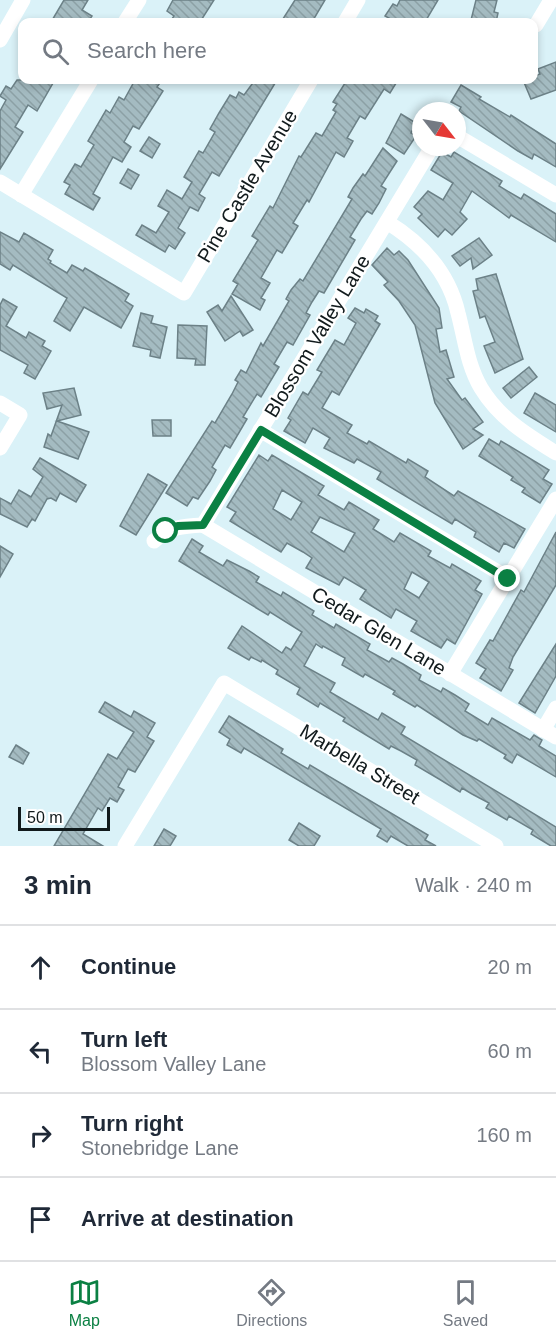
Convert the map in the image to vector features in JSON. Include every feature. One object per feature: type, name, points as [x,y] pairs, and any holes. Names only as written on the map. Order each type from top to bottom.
[{"type":"street","points":[[0,40],[23,0]]},
{"type":"street","points":[[128,18],[139,0]]},
{"type":"street","points":[[347,18],[358,0]]},
{"type":"street","points":[[538,22],[551,0]]},
{"type":"street","points":[[0,182],[21,195],[89,84]]},
{"type":"street","name":"Pine Castle Avenue","points":[[21,195],[184,293],[309,84]]},
{"type":"street","points":[[466,141],[556,195]]},
{"type":"street","name":"Blossom Valley Lane","points":[[203,525],[427,156]]},
{"type":"street","points":[[387,222],[417,244],[442,274],[458,312],[473,372],[490,402],[520,431],[556,453]]},
{"type":"street","points":[[0,403],[20,415],[0,448]]},
{"type":"street","points":[[261,430],[508,579]]},
{"type":"street","points":[[450,674],[556,499]]},
{"type":"street","points":[[154,541],[166,531],[178,526],[203,525]]},
{"type":"street","name":"Cedar Glen Lane","points":[[203,525],[550,734]]},
{"type":"street","name":"Marbella Street","points":[[125,846],[224,683],[496,846]]},
{"type":"street","points":[[550,734],[556,708]]},
{"type":"building","points":[[64,0],[88,0],[82,10],[92,16],[91,18],[53,18]]},
{"type":"building","points":[[173,0],[214,0],[203,18],[173,18],[174,16],[167,11]]},
{"type":"building","points":[[295,0],[325,0],[314,18],[284,18]]},
{"type":"building","points":[[400,0],[438,0],[427,18],[389,18],[385,16],[393,4],[397,6]]},
{"type":"building","points":[[476,0],[497,0],[494,12],[498,13],[497,18],[472,18]]},
{"type":"building","points":[[556,62],[556,90],[531,99],[525,84],[538,84],[538,75],[540,74],[538,69]]},
{"type":"building","points":[[17,80],[18,84],[52,84],[37,111],[28,105],[15,127],[23,132],[0,169],[0,111],[6,100],[0,96],[6,86],[11,89]]},
{"type":"building","points":[[133,84],[159,84],[157,87],[163,91],[139,129],[133,126],[124,142],[131,147],[122,162],[113,157],[93,194],[100,198],[93,210],[65,194],[70,185],[64,182],[75,164],[81,167],[94,145],[88,141],[106,110],[110,113],[119,97],[124,100]]},
{"type":"building","points":[[252,84],[275,84],[219,176],[212,172],[199,194],[205,198],[198,211],[190,207],[178,228],[185,233],[175,249],[169,245],[165,252],[136,235],[142,225],[156,233],[169,212],[158,206],[167,190],[182,199],[192,182],[184,177],[199,151],[203,153],[215,132],[210,129],[230,95],[236,98],[239,92],[244,95]]},
{"type":"building","points":[[344,84],[396,84],[390,93],[384,89],[365,119],[360,116],[347,138],[353,141],[344,157],[336,152],[309,202],[307,200],[293,223],[298,226],[282,253],[277,250],[261,278],[270,283],[261,298],[265,300],[260,310],[232,294],[238,284],[233,281],[258,240],[252,236],[270,206],[273,208],[299,156],[301,157],[316,133],[322,136],[336,112],[333,110],[337,104],[333,102]]},
{"type":"building","points":[[461,85],[481,97],[479,99],[510,117],[511,115],[556,144],[556,167],[534,154],[532,159],[466,116],[466,102],[451,102]]},
{"type":"building","points":[[401,114],[412,121],[412,142],[404,154],[386,143]]},
{"type":"building","points":[[149,137],[160,144],[152,158],[140,151]]},
{"type":"building","points":[[383,148],[397,161],[381,186],[386,189],[379,203],[372,214],[367,211],[361,219],[350,237],[355,240],[324,293],[319,291],[312,302],[306,313],[310,315],[293,345],[287,342],[274,364],[279,367],[261,397],[257,394],[243,417],[247,419],[230,448],[225,445],[212,467],[216,470],[210,481],[198,499],[193,497],[187,506],[166,493],[212,421],[215,423],[238,382],[235,380],[241,370],[246,373],[261,343],[263,346],[289,301],[286,299],[291,290],[300,279],[303,281],[352,199],[348,197],[353,188],[363,174],[365,176]]},
{"type":"building","points":[[440,156],[461,156],[502,181],[499,186],[521,199],[524,194],[556,214],[556,242],[511,215],[509,218],[472,191],[460,212],[467,219],[452,235],[445,229],[438,237],[418,218],[422,214],[414,207],[428,191],[443,200],[453,183],[431,170]]},
{"type":"building","points":[[128,169],[139,175],[131,189],[120,183]]},
{"type":"building","points":[[0,232],[19,242],[24,233],[53,250],[48,259],[50,263],[67,273],[72,265],[83,271],[85,268],[129,294],[125,301],[133,306],[121,328],[84,307],[70,331],[54,321],[67,298],[13,265],[10,270],[0,264]]},
{"type":"building","points":[[479,238],[492,255],[473,269],[471,258],[460,266],[452,256]]},
{"type":"building","points":[[387,248],[394,255],[399,251],[408,260],[439,308],[442,328],[436,329],[440,352],[446,350],[454,377],[447,379],[462,400],[465,398],[483,422],[473,429],[483,435],[463,449],[435,403],[415,325],[399,301],[384,285],[388,282],[372,265]]},
{"type":"building","points":[[496,274],[523,359],[495,373],[484,346],[495,342],[485,316],[480,318],[473,291],[478,290],[476,279]]},
{"type":"building","points":[[231,296],[253,330],[243,336],[240,331],[225,341],[207,312],[218,305],[222,311]]},
{"type":"building","points":[[3,299],[17,307],[6,326],[26,338],[29,332],[45,341],[42,346],[51,351],[35,379],[24,373],[28,365],[0,350],[0,305]]},
{"type":"building","points":[[355,308],[364,313],[366,309],[378,316],[375,321],[380,324],[339,395],[332,391],[322,408],[352,425],[347,433],[367,444],[369,441],[406,463],[408,459],[428,471],[425,477],[454,496],[458,491],[525,529],[514,548],[504,543],[499,552],[474,537],[476,532],[455,519],[452,524],[377,479],[381,472],[357,459],[354,463],[324,448],[330,438],[313,428],[305,443],[284,431],[291,420],[288,418],[303,392],[308,395],[322,372],[317,370],[335,340],[344,345],[356,323],[348,318]]},
{"type":"building","points":[[141,313],[153,316],[151,323],[167,327],[160,358],[150,356],[151,350],[133,346]]},
{"type":"building","points":[[178,325],[207,326],[205,365],[195,365],[196,359],[177,358]]},
{"type":"building","points":[[529,367],[537,377],[511,398],[503,388]]},
{"type":"building","points":[[74,388],[81,415],[57,421],[89,432],[78,459],[44,447],[48,434],[51,436],[62,405],[47,409],[43,393]]},
{"type":"building","points":[[535,393],[556,405],[556,432],[524,413]]},
{"type":"building","points":[[152,420],[171,420],[171,436],[153,436]]},
{"type":"building","points":[[489,439],[499,445],[501,441],[549,470],[543,479],[552,484],[540,503],[522,492],[525,488],[511,480],[513,477],[479,456]]},
{"type":"building","points":[[259,455],[268,461],[272,455],[324,486],[318,495],[344,510],[349,502],[379,520],[373,529],[394,542],[400,533],[431,551],[428,556],[450,568],[452,564],[481,581],[475,590],[482,594],[455,644],[447,639],[441,648],[411,631],[417,621],[396,609],[391,618],[360,599],[366,590],[344,577],[339,585],[306,568],[312,558],[303,552],[287,543],[281,552],[230,521],[236,512],[227,507]],"holes":[[[282,490],[302,502],[291,520],[273,509]],[[320,517],[355,533],[344,552],[311,532]],[[412,572],[429,582],[419,598],[404,589]]]},
{"type":"building","points":[[40,458],[86,485],[76,502],[60,493],[56,501],[51,498],[47,499],[35,521],[32,519],[27,527],[0,514],[0,498],[11,504],[19,490],[31,497],[43,477],[33,469]]},
{"type":"building","points":[[148,474],[167,485],[136,535],[120,526]]},
{"type":"building","points":[[556,532],[556,585],[513,657],[509,668],[513,670],[501,691],[480,678],[486,669],[476,663],[490,640],[493,641],[521,590],[524,592]]},
{"type":"building","points":[[192,539],[203,546],[199,552],[223,566],[227,560],[249,571],[259,577],[256,582],[281,596],[283,592],[314,611],[312,615],[334,628],[336,624],[370,644],[367,650],[389,662],[392,658],[421,675],[419,680],[441,692],[443,688],[455,695],[469,704],[465,711],[488,725],[492,718],[530,740],[534,735],[542,740],[539,746],[556,756],[556,777],[517,754],[512,763],[504,758],[506,755],[479,739],[477,741],[463,735],[417,705],[415,707],[393,694],[395,691],[365,674],[363,677],[342,665],[345,658],[323,646],[322,648],[316,644],[304,666],[335,683],[330,692],[378,720],[382,713],[405,727],[401,734],[556,827],[556,846],[551,846],[531,834],[533,830],[509,816],[507,820],[486,808],[489,803],[462,788],[460,792],[415,765],[417,760],[391,746],[389,749],[343,721],[345,718],[320,703],[318,707],[297,694],[300,688],[276,674],[278,670],[262,660],[261,662],[251,657],[249,660],[228,648],[242,626],[282,653],[286,647],[291,650],[302,632],[270,612],[268,615],[179,561]]},
{"type":"building","points":[[0,546],[13,554],[0,577]]},
{"type":"building","points":[[556,644],[556,676],[535,713],[519,703]]},
{"type":"building","points":[[105,702],[131,717],[134,711],[155,723],[147,737],[154,741],[135,772],[128,769],[118,787],[124,790],[117,802],[110,798],[102,811],[98,808],[83,834],[103,846],[54,846],[108,754],[117,759],[134,732],[99,712]]},
{"type":"building","points":[[229,716],[283,749],[281,753],[308,769],[310,765],[428,835],[425,840],[436,846],[408,846],[391,836],[387,842],[377,836],[381,829],[244,748],[241,753],[227,745],[230,739],[219,732]]},
{"type":"building","points":[[16,745],[29,753],[23,764],[9,757]]},
{"type":"building","points":[[299,823],[320,836],[314,846],[299,846],[289,840]]},
{"type":"building","points":[[164,829],[176,836],[170,846],[154,846]]},
{"type":"route","points":[[166,531],[178,526],[203,525],[261,430],[508,579]]}]
